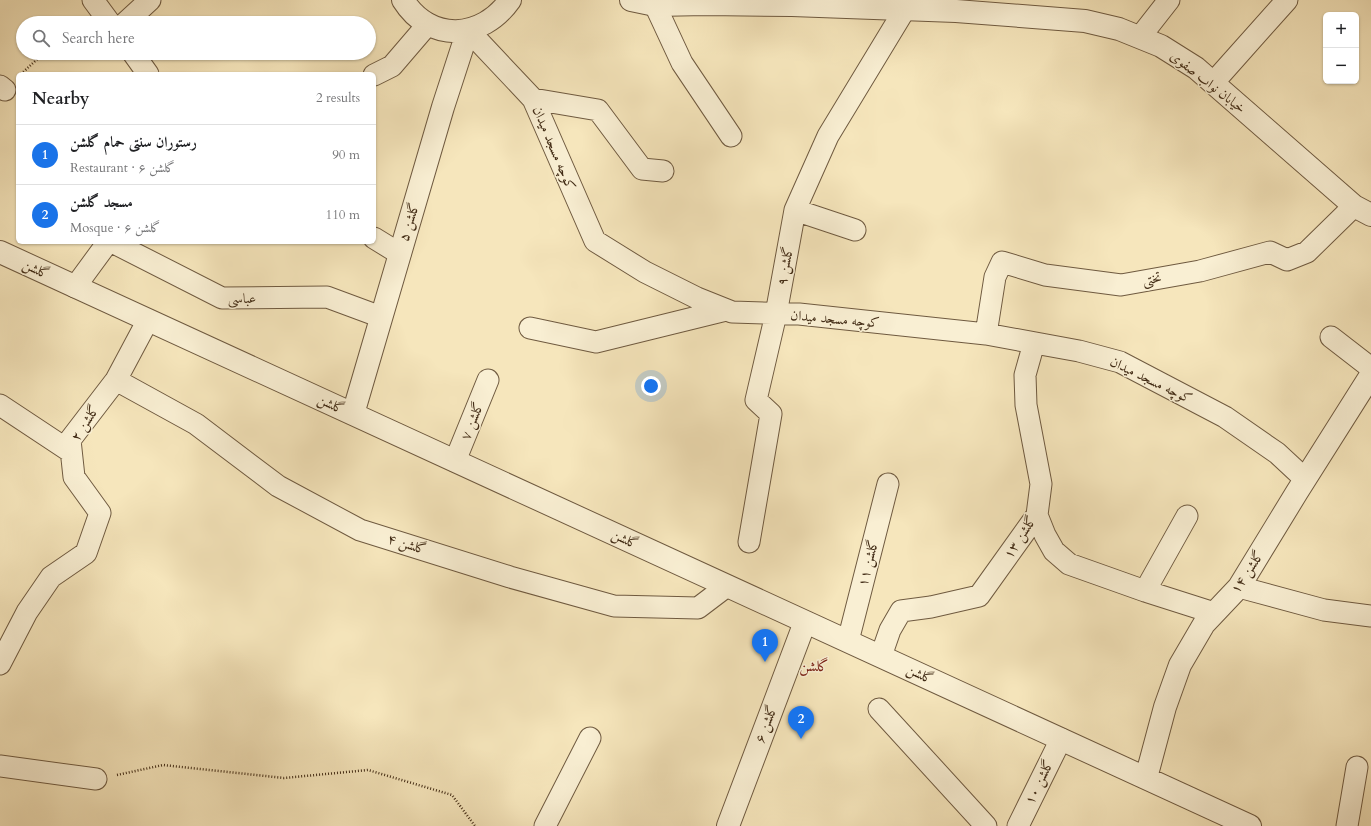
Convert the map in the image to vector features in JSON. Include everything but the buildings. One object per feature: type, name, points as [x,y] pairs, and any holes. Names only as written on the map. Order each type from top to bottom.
[{"type":"street","points":[[92,0],[105,16]]},
{"type":"street","points":[[133,16],[150,0]]},
{"type":"street","points":[[403,0],[417,17],[428,24],[441,29],[454,31],[468,30],[492,20],[502,11],[510,0]]},
{"type":"street","name":"خیابان نواب صفوی","points":[[631,0],[655,5],[863,4],[905,9],[956,10],[1085,21],[1119,29],[1161,46],[1196,68],[1362,210]]},
{"type":"street","points":[[1140,37],[1169,0]]},
{"type":"street","points":[[1214,83],[1287,0]]},
{"type":"street","points":[[655,5],[682,63],[732,136]]},
{"type":"street","name":"گلشن ۹","points":[[749,542],[771,414],[756,400],[776,314],[795,210],[828,136],[905,9]]},
{"type":"street","points":[[376,74],[392,66],[428,24]]},
{"type":"street","name":"کوچه مسجد میدان","points":[[468,30],[533,99],[595,242],[645,272],[697,298],[732,312],[799,314],[986,334],[1079,351],[1120,362],[1225,417],[1277,453],[1305,479]]},
{"type":"street","name":"گلشن ۵","points":[[353,414],[443,107],[468,30]]},
{"type":"street","points":[[138,60],[147,72]]},
{"type":"street","points":[[533,99],[598,110],[642,169],[663,171]]},
{"type":"street","points":[[795,210],[854,230]]},
{"type":"street","name":"تختی","points":[[986,334],[995,277],[1002,262],[1045,275],[1121,285],[1200,271],[1270,252],[1287,260],[1307,252],[1362,210]]},
{"type":"street","points":[[376,239],[400,254]]},
{"type":"street","points":[[75,287],[107,244]]},
{"type":"street","name":"عباسی","points":[[116,244],[222,298],[327,297],[381,317]]},
{"type":"street","name":"گلشن","points":[[0,252],[1249,826]]},
{"type":"street","points":[[530,328],[596,342],[726,310]]},
{"type":"street","name":"گلشن ۲","points":[[0,664],[27,612],[50,577],[86,553],[100,513],[74,477],[70,440],[116,380],[148,320]]},
{"type":"street","points":[[1331,337],[1371,368]]},
{"type":"street","name":"گلشن ۱۳","points":[[881,656],[890,630],[901,611],[931,607],[980,596],[1037,515],[1041,484],[1026,405],[1025,376],[1034,343]]},
{"type":"street","name":"گلشن ۱۴","points":[[1146,778],[1165,707],[1180,665],[1204,624],[1239,587],[1371,375]]},
{"type":"street","name":"گلشن ۴","points":[[116,380],[196,424],[278,486],[360,530],[510,577],[614,606],[698,608],[726,586]]},
{"type":"street","name":"گلشن ۷","points":[[455,461],[488,380]]},
{"type":"street","points":[[0,405],[71,452]]},
{"type":"street","name":"گلشن ۱۱","points":[[848,641],[888,484]]},
{"type":"street","points":[[1037,515],[1045,535],[1054,551],[1069,564],[1144,591],[1214,613]]},
{"type":"street","points":[[1144,591],[1187,516]]},
{"type":"street","points":[[1239,587],[1324,610],[1371,616]]},
{"type":"street","name":"گلشن ۶","points":[[728,826],[805,622]]},
{"type":"street","points":[[879,709],[986,826]]},
{"type":"street","points":[[545,826],[590,738]]},
{"type":"street","name":"گلشن ۱۰","points":[[1018,826],[1061,739]]},
{"type":"street","points":[[0,766],[96,779]]},
{"type":"street","points":[[1347,826],[1357,767]]},
{"type":"path","points":[[23,72],[36,60]]},
{"type":"path","points":[[96,779],[162,765],[284,778],[368,770],[452,795],[475,826]]},
{"type":"place","name":"رستوران سنتی حمام گلشن","points":[[765,662]]},
{"type":"place","name":"مسجد گلشن","points":[[801,739]]},
{"type":"district","name":"گلشن","points":[[814,666]]}]
